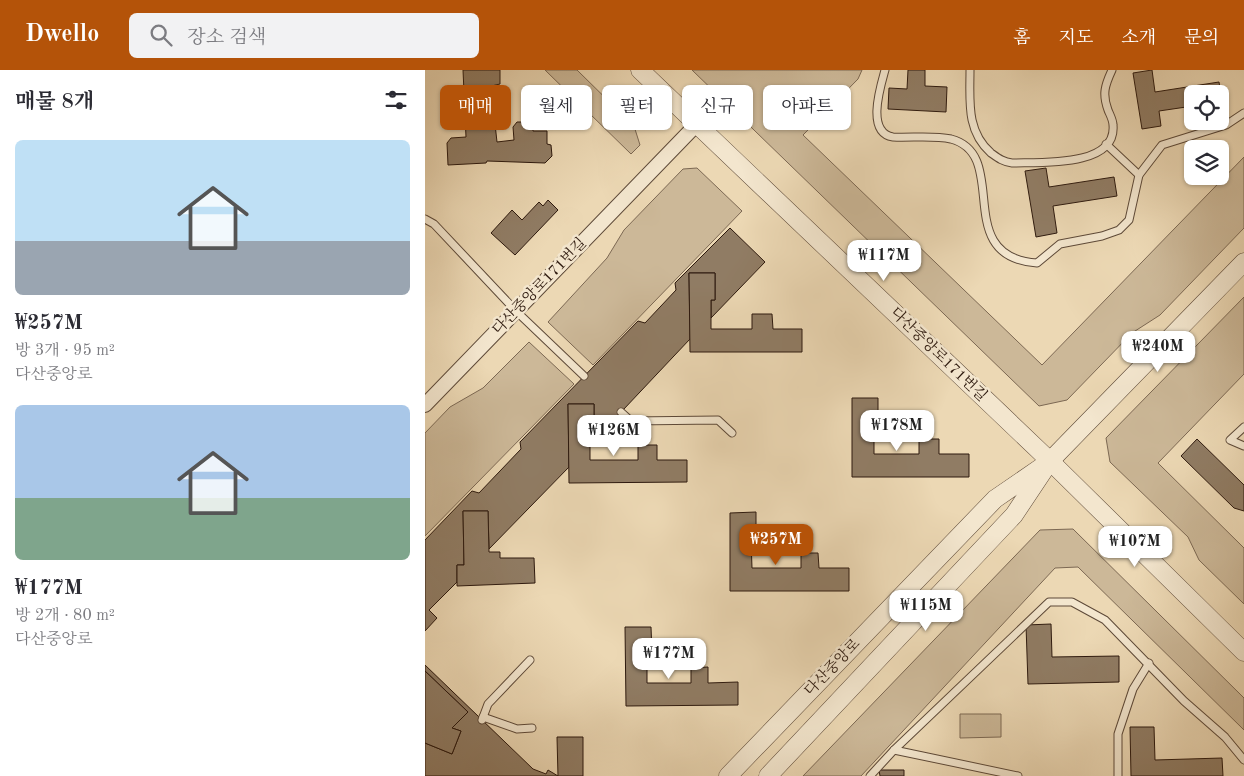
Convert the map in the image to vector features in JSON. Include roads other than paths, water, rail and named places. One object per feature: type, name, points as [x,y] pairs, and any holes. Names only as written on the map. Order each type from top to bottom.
[{"type":"street","name":"다산중앙로171번길","points":[[640,70],[682,111]]},
{"type":"street","name":"다산중앙로171번길","points":[[425,405],[691,130]]},
{"type":"street","name":"다산중앙로171번길","points":[[701,130],[1049,461],[1244,652]]},
{"type":"street","name":"다산중앙로","points":[[728,776],[995,499],[1049,461],[1244,262]]},
{"type":"street","name":"다산중앙로","points":[[768,776],[1014,515],[1049,461]]},
{"type":"lane","points":[[885,70],[878,96],[877,117],[881,131],[885,136],[950,139],[967,147],[973,153],[981,170],[986,221],[996,244],[1002,253],[1009,257],[1037,263],[1060,244],[1102,236],[1119,230],[1129,220],[1139,175],[1163,145],[1226,125],[1244,113]]},
{"type":"lane","points":[[970,70],[971,103],[976,137],[995,156],[1004,162],[1012,163],[1078,160],[1091,156],[1106,144],[1112,137],[1113,124],[1104,99],[1104,88],[1112,70]]},
{"type":"lane","points":[[967,147],[976,137]]},
{"type":"lane","points":[[1106,144],[1139,175]]},
{"type":"lane","points":[[425,219],[434,224],[517,312],[584,376]]},
{"type":"lane","points":[[621,412],[631,421],[718,420],[732,433]]},
{"type":"lane","points":[[1244,426],[1231,440],[1244,446]]},
{"type":"lane","points":[[870,776],[894,750],[1049,602],[1072,602],[1105,620],[1184,701],[1225,737],[1244,760]]},
{"type":"lane","points":[[530,660],[488,704],[483,718],[517,729],[532,728]]},
{"type":"lane","points":[[1118,776],[1118,734],[1133,689],[1149,663]]},
{"type":"lane","points":[[894,750],[1018,776]]}]
